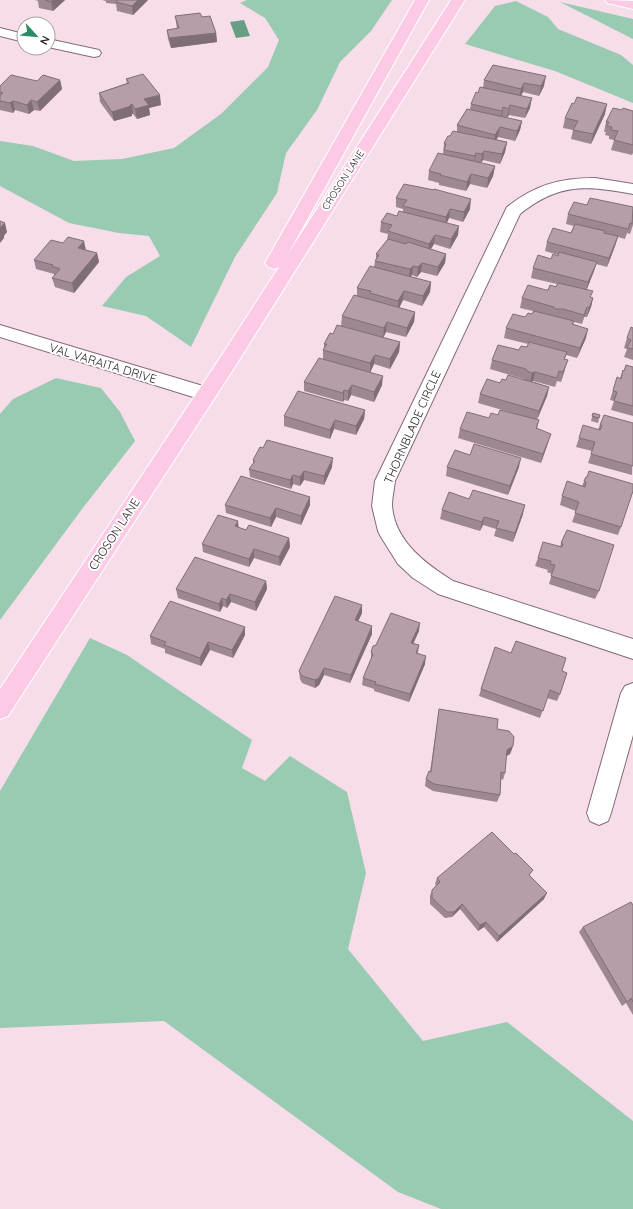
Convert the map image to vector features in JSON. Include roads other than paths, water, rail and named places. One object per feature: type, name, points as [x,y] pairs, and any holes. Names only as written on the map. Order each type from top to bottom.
[{"type":"main road","name":"CROSON LANE","points":[[228,360],[259,290],[422,0]]},
{"type":"main road","name":"CROSON LANE","points":[[0,709],[228,360],[458,0]]},
{"type":"main road","points":[[612,0],[633,5]]},
{"type":"street","points":[[0,32],[16,36]]},
{"type":"street","points":[[56,45],[94,53]]},
{"type":"street","name":"THORNBLADE CIRCLE","points":[[633,189],[610,184],[580,183],[563,186],[534,196],[513,211],[385,481],[382,506],[388,531],[406,558],[420,572],[446,588],[633,649]]},
{"type":"street","name":"VAL VARAITA DRIVE","points":[[0,331],[206,394]]},
{"type":"street","points":[[600,813],[633,693]]}]
